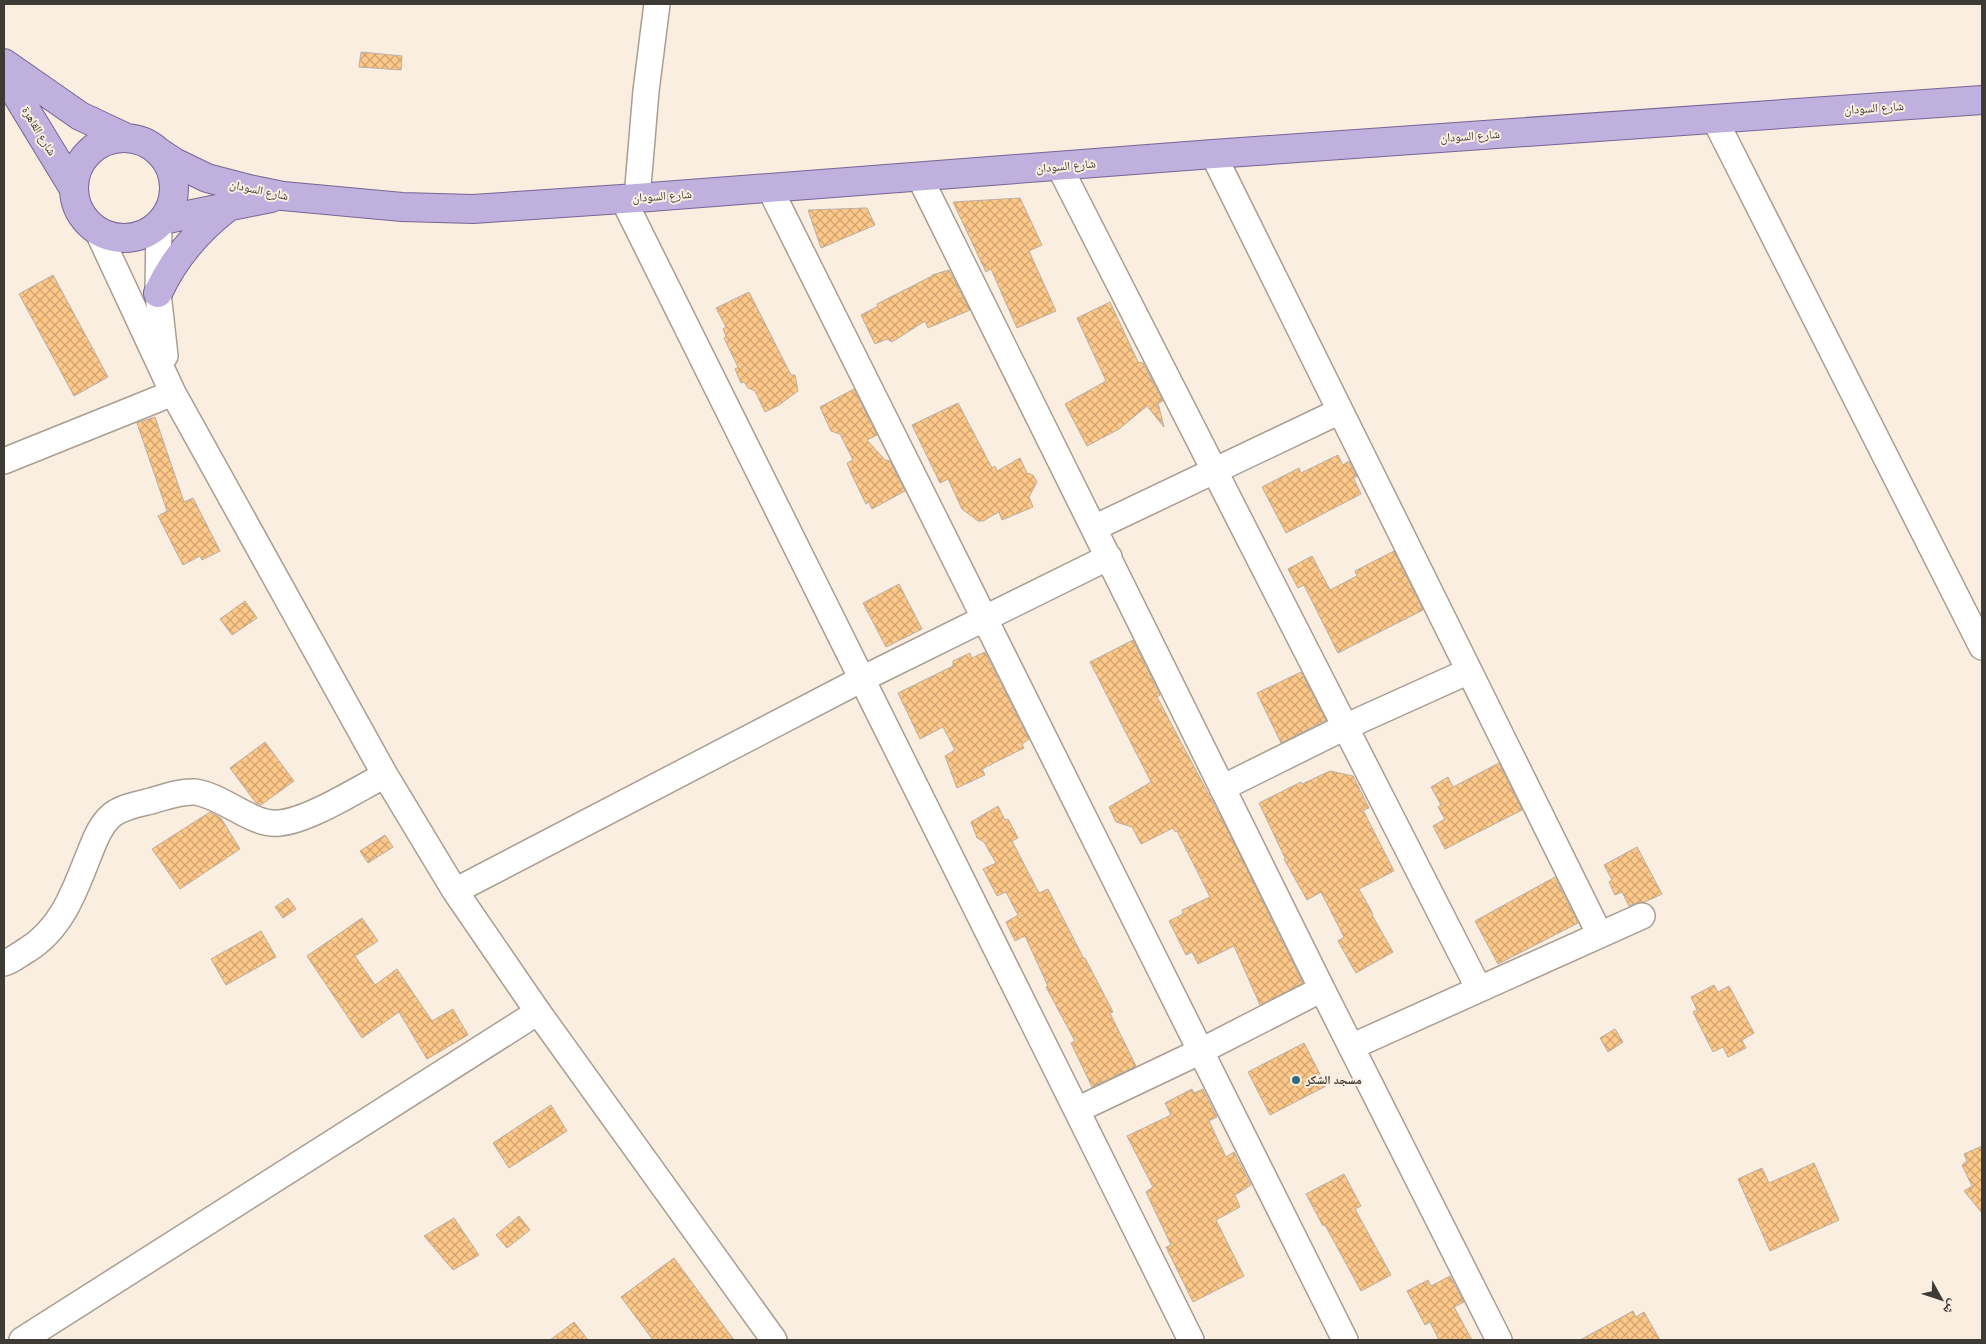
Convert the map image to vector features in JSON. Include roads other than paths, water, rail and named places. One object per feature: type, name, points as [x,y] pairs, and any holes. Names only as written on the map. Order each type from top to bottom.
[{"type":"main road","points":[[4,63],[80,116],[127,138],[138,140],[159,152],[169,167],[174,185],[174,197],[161,222]]},
{"type":"main road","name":"شارع القاهرة","points":[[4,74],[74,189]]},
{"type":"main road","name":"شارع السودان","points":[[159,152],[174,162],[207,178],[249,190],[283,196],[402,207],[473,208],[770,189],[1213,154],[1982,100]]},
{"type":"main road","points":[[127,138],[104,143],[86,157],[77,172],[74,189],[76,201],[88,222],[97,230],[118,238],[140,236],[161,222],[283,196]]},
{"type":"main road","points":[[158,293],[185,246],[212,219],[228,207]]},
{"type":"street","points":[[657,4],[630,199],[862,679],[1191,1340]]},
{"type":"street","points":[[1715,120],[1982,647]]},
{"type":"street","points":[[1213,154],[1600,935]]},
{"type":"street","points":[[1059,166],[1479,989]]},
{"type":"street","points":[[920,178],[1322,989],[1499,1340]]},
{"type":"street","points":[[770,189],[1346,1340]]},
{"type":"street","points":[[161,222],[158,293],[164,352],[174,393]]},
{"type":"street","points":[[97,230],[174,393],[385,775],[455,891],[538,1012],[774,1340]]},
{"type":"street","points":[[4,461],[174,393]]},
{"type":"street","points":[[1094,528],[1340,411]]},
{"type":"street","points":[[455,891],[862,679],[1109,557]]},
{"type":"street","points":[[1222,788],[1345,727],[1469,671]]},
{"type":"street","points":[[4,963],[36,944],[56,924],[72,898],[95,839],[113,815],[130,807],[176,794],[194,792],[214,797],[255,819],[277,824],[298,820],[385,775]]},
{"type":"street","points":[[1351,1047],[1642,916]]},
{"type":"street","points":[[1077,1110],[1201,1051],[1322,989]]},
{"type":"street","points":[[22,1340],[538,1012]]},
{"type":"place","name":"مسجد الشكر","points":[[1296,1080]]}]
